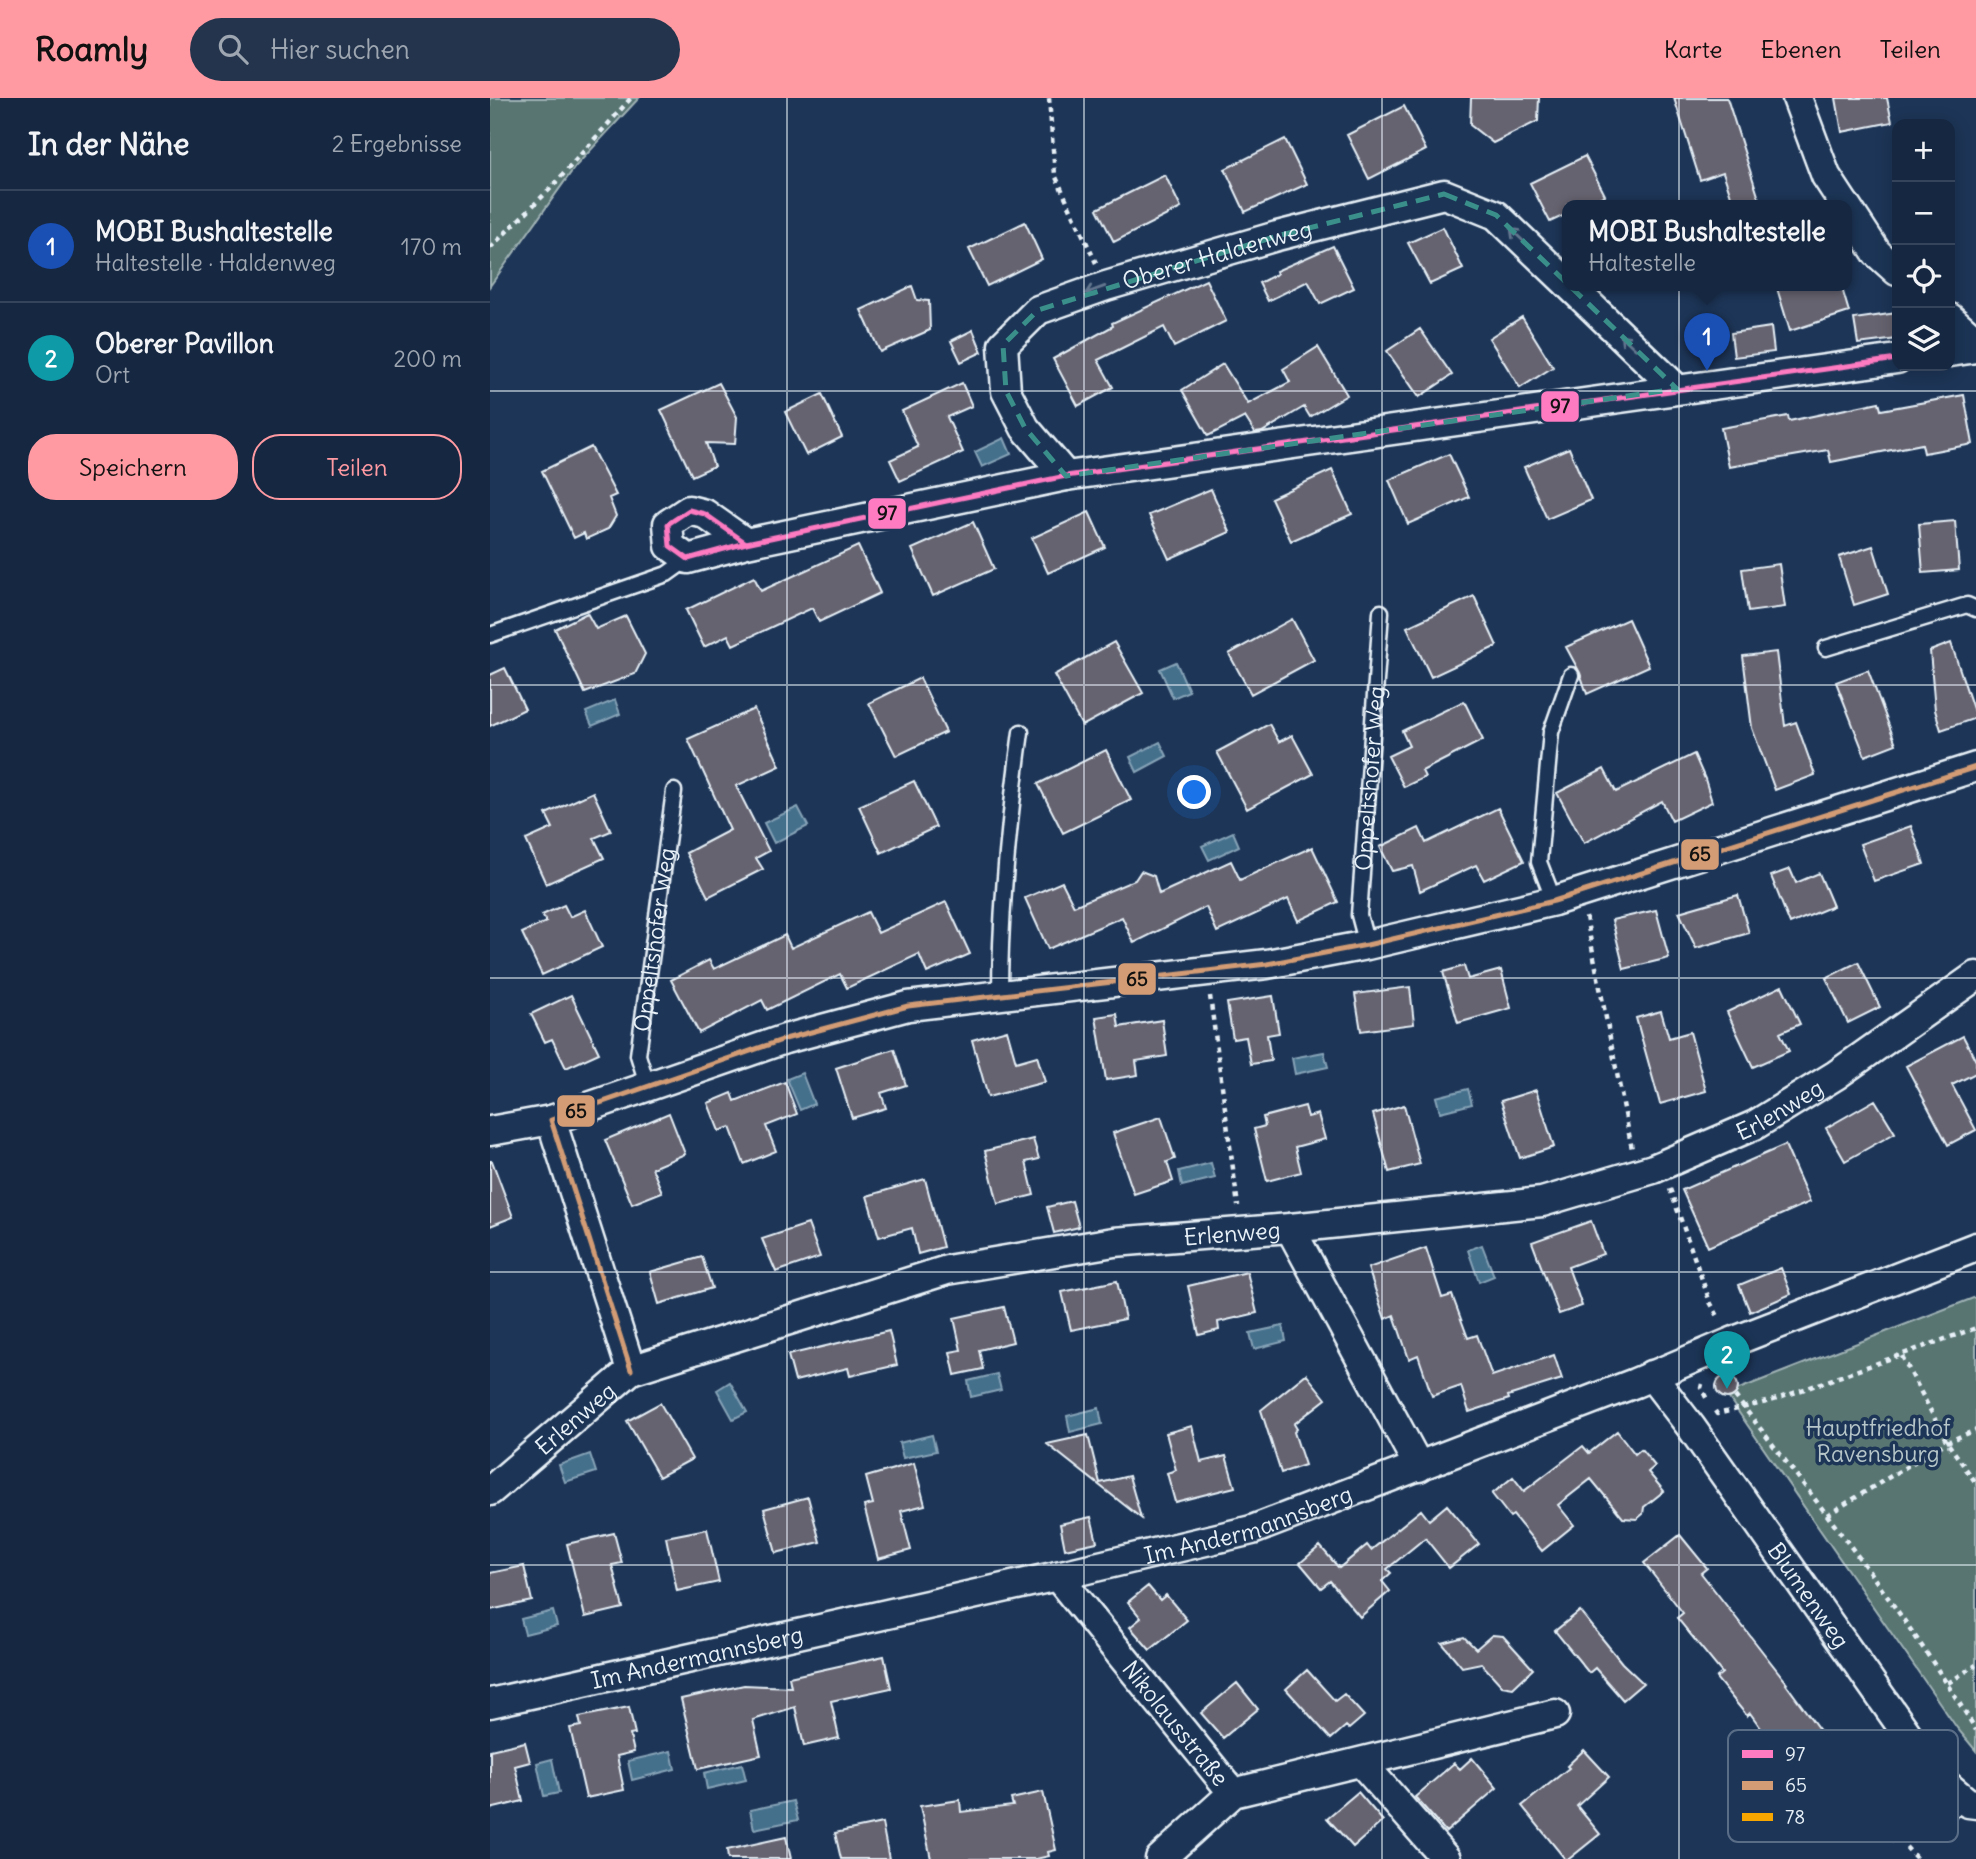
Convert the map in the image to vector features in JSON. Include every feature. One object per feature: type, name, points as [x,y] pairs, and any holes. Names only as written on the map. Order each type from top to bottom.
[{"type":"street","points":[[1797,98],[1826,176],[1842,200]]},
{"type":"street","name":"Oberer Haldenweg","points":[[1066,476],[1025,428],[1006,391],[1003,345],[1038,310],[1106,286],[1277,236],[1444,194],[1496,215],[1562,278]]},
{"type":"street","points":[[1852,215],[1877,253],[1892,266]]},
{"type":"street","name":"Oberer Haldenweg","points":[[1575,291],[1677,389]]},
{"type":"street","points":[[1955,322],[1976,341]]},
{"type":"street","points":[[1955,351],[1976,348]]},
{"type":"street","points":[[746,542],[705,514],[689,510],[668,524],[670,546],[688,559],[746,542],[1066,476],[1892,360]]},
{"type":"street","points":[[490,1131],[551,1120],[785,1039],[896,1010],[1268,964],[1367,945],[1554,901],[1976,767]]},
{"type":"street","name":"Erlenweg","points":[[490,1491],[631,1370],[947,1270],[1114,1242],[1290,1228],[1542,1202],[1661,1165],[1755,1125],[1836,1075],[1976,976]]},
{"type":"street","points":[[551,1120],[631,1370]]},
{"type":"street","points":[[1290,1228],[1419,1467]]},
{"type":"street","name":"Im Andermannsberg","points":[[490,1703],[1057,1577],[1252,1530],[1419,1467],[1976,1247]]},
{"type":"street","name":"Blumenweg","points":[[1651,1375],[1691,1427],[1904,1730]]},
{"type":"street","name":"Nikolausstraße","points":[[1057,1577],[1233,1793],[1160,1859]]},
{"type":"street","points":[[1233,1793],[1555,1714]]},
{"type":"street","points":[[1362,1763],[1447,1859]]},
{"type":"lane","points":[[490,635],[667,574],[688,559]]},
{"type":"lane","points":[[1826,649],[1967,605],[1976,609]]},
{"type":"lane","name":"Oppeltshofer Weg","points":[[1367,945],[1359,915],[1381,612]]},
{"type":"lane","points":[[1554,901],[1539,862],[1551,732],[1571,675]]},
{"type":"lane","points":[[1000,996],[1000,953],[1014,779],[1021,732]]},
{"type":"lane","name":"Oppeltshofer Weg","points":[[648,1087],[638,1055],[674,791]]},
{"type":"path","points":[[490,248],[551,188],[631,98]]},
{"type":"path","points":[[1049,98],[1055,176],[1106,286]]},
{"type":"path","points":[[1581,892],[1630,1141]]},
{"type":"path","points":[[1204,972],[1213,1006],[1239,1213]]},
{"type":"path","points":[[1661,1165],[1710,1302]]},
{"type":"path","points":[[1717,1414],[1771,1401],[1976,1328]]},
{"type":"path","points":[[1902,1356],[1947,1442],[1976,1483]]},
{"type":"path","points":[[1735,1396],[1827,1515],[1948,1683],[1976,1730]]},
{"type":"path","points":[[1827,1515],[1947,1442],[1976,1430]]},
{"type":"path","points":[[1948,1683],[1976,1665]]},
{"type":"highlighted area","points":[[1444,194],[1496,215],[1677,389],[1639,395],[1066,476],[1025,428],[1006,391],[1003,345],[1038,310],[1277,236]]},
{"type":"green space","points":[[490,98],[639,98],[575,167],[490,286]]},
{"type":"green space","name":"Hauptfriedhof Ravensburg","points":[[1976,1297],[1976,1751],[1957,1728],[1726,1394]]},
{"type":"water","points":[[1004,438],[1011,454],[982,467],[975,452]]},
{"type":"water","points":[[1176,662],[1189,691],[1173,698],[1160,669]]},
{"type":"water","points":[[615,700],[620,714],[592,726],[586,712]]},
{"type":"water","points":[[1160,742],[1167,756],[1137,772],[1130,757]]},
{"type":"water","points":[[798,807],[808,826],[774,843],[764,823]]},
{"type":"water","points":[[1233,832],[1239,846],[1209,860],[1202,846]]},
{"type":"water","points":[[1324,1052],[1328,1067],[1295,1074],[1292,1058]]},
{"type":"water","points":[[802,1073],[814,1104],[800,1110],[787,1079]]},
{"type":"water","points":[[1468,1089],[1472,1104],[1440,1112],[1436,1097]]},
{"type":"water","points":[[1211,1163],[1215,1178],[1182,1186],[1179,1171]]},
{"type":"water","points":[[1482,1245],[1494,1276],[1479,1282],[1468,1250]]},
{"type":"water","points":[[1283,1326],[1286,1341],[1254,1349],[1250,1333]]},
{"type":"water","points":[[997,1374],[1001,1390],[971,1397],[968,1381]]},
{"type":"water","points":[[730,1382],[747,1412],[733,1419],[717,1390]]},
{"type":"water","points":[[1099,1408],[1102,1424],[1070,1432],[1067,1416]]},
{"type":"water","points":[[932,1435],[936,1451],[903,1458],[899,1443]]},
{"type":"water","points":[[590,1454],[596,1472],[565,1482],[559,1465]]},
{"type":"water","points":[[553,1611],[557,1626],[525,1634],[521,1619]]},
{"type":"water","points":[[671,1751],[675,1769],[632,1780],[628,1761]]},
{"type":"water","points":[[552,1759],[559,1793],[544,1796],[537,1763]]},
{"type":"water","points":[[742,1764],[746,1780],[707,1789],[704,1773]]},
{"type":"water","points":[[793,1801],[798,1820],[754,1829],[750,1810]]},
{"type":"building","points":[[1471,98],[1539,98],[1538,121],[1493,143],[1470,125]]},
{"type":"building","points":[[1674,98],[1727,98],[1759,200],[1732,200],[1723,172],[1700,180]]},
{"type":"building","points":[[1836,98],[1887,98],[1892,122],[1842,132]]},
{"type":"building","points":[[1404,106],[1426,150],[1369,179],[1347,135]]},
{"type":"building","points":[[1285,139],[1307,184],[1245,212],[1225,169]]},
{"type":"building","points":[[1585,156],[1605,195],[1596,200],[1562,200],[1562,216],[1550,222],[1530,183]]},
{"type":"building","points":[[1165,175],[1181,208],[1114,242],[1097,209]]},
{"type":"building","points":[[1025,222],[1042,259],[987,286],[969,249]]},
{"type":"building","points":[[1443,227],[1463,269],[1430,284],[1408,243]]},
{"type":"building","points":[[1333,246],[1354,288],[1320,304],[1308,281],[1268,301],[1259,283],[1277,274],[1276,271]]},
{"type":"building","points":[[1206,280],[1226,321],[1174,347],[1164,327],[1098,360],[1113,387],[1078,406],[1053,359],[1113,326],[1112,323]]},
{"type":"building","points":[[912,286],[917,300],[929,301],[930,330],[880,352],[861,310]]},
{"type":"building","points":[[1778,291],[1843,291],[1849,312],[1790,331]]},
{"type":"building","points":[[1892,314],[1892,340],[1858,344],[1854,319]]},
{"type":"building","points":[[1522,317],[1553,367],[1520,388],[1489,338]]},
{"type":"building","points":[[1771,327],[1774,352],[1734,357],[1731,333]]},
{"type":"building","points":[[1420,329],[1452,375],[1419,397],[1387,351]]},
{"type":"building","points":[[973,330],[982,352],[961,362],[951,341]]},
{"type":"building","points":[[1318,347],[1347,395],[1310,417],[1304,407],[1262,432],[1255,433],[1245,417],[1208,436],[1182,390],[1223,364],[1248,404],[1290,382],[1283,369]]},
{"type":"building","points":[[719,383],[737,417],[735,444],[706,443],[714,466],[692,476],[661,410]]},
{"type":"building","points":[[962,383],[972,406],[947,417],[963,452],[900,481],[890,460],[918,447],[902,411]]},
{"type":"building","points":[[822,394],[842,437],[806,455],[785,412]]},
{"type":"building","points":[[1964,395],[1973,444],[1924,453],[1922,444],[1831,462],[1828,450],[1729,467],[1721,428],[1788,416],[1789,421],[1879,402],[1881,410]]},
{"type":"building","points":[[591,447],[616,495],[609,498],[616,516],[608,529],[586,539],[584,533],[574,538],[542,471]]},
{"type":"building","points":[[1569,448],[1591,500],[1547,519],[1524,467]]},
{"type":"building","points":[[1449,454],[1469,497],[1408,524],[1389,480]]},
{"type":"building","points":[[1332,470],[1352,514],[1291,541],[1271,498]]},
{"type":"building","points":[[1211,489],[1230,532],[1169,559],[1149,515]]},
{"type":"building","points":[[1089,512],[1105,547],[1048,573],[1032,538]]},
{"type":"building","points":[[1955,521],[1959,570],[1923,573],[1919,524]]},
{"type":"building","points":[[973,522],[994,569],[933,596],[912,549]]},
{"type":"building","points":[[858,546],[880,593],[819,622],[812,608],[733,645],[728,635],[704,647],[686,610],[754,577],[761,591]]},
{"type":"building","points":[[1873,546],[1888,594],[1854,605],[1839,557]]},
{"type":"building","points":[[1779,564],[1785,607],[1748,612],[1742,569]]},
{"type":"building","points":[[1474,596],[1497,646],[1431,677],[1407,627]]},
{"type":"building","points":[[587,613],[596,629],[626,616],[645,654],[635,674],[585,693],[555,629]]},
{"type":"building","points":[[1292,619],[1314,660],[1251,694],[1229,654]]},
{"type":"building","points":[[1628,619],[1649,666],[1587,694],[1580,673],[1566,647]]},
{"type":"building","points":[[1114,642],[1143,693],[1082,726],[1054,675]]},
{"type":"building","points":[[1951,643],[1976,718],[1941,730],[1935,710],[1930,651]]},
{"type":"building","points":[[1776,652],[1785,726],[1796,722],[1815,775],[1775,790],[1752,728],[1743,656]]},
{"type":"building","points":[[505,668],[525,709],[490,726],[490,675]]},
{"type":"building","points":[[1868,670],[1896,744],[1865,756],[1836,682]]},
{"type":"building","points":[[920,678],[946,732],[896,756],[869,703]]},
{"type":"building","points":[[1464,701],[1483,740],[1422,771],[1425,777],[1404,787],[1388,756],[1409,746],[1402,731]]},
{"type":"building","points":[[754,709],[780,766],[736,786],[769,851],[756,858],[763,869],[708,897],[686,853],[730,830],[688,739]]},
{"type":"building","points":[[1269,724],[1279,742],[1292,735],[1313,774],[1247,809],[1217,752]]},
{"type":"building","points":[[1106,750],[1131,800],[1063,833],[1038,784]]},
{"type":"building","points":[[1694,754],[1712,802],[1672,821],[1662,801],[1584,843],[1557,793],[1604,769],[1616,792]]},
{"type":"building","points":[[914,781],[936,827],[881,853],[859,806]]},
{"type":"building","points":[[593,792],[611,831],[594,838],[604,858],[546,884],[526,840],[553,828],[546,814]]},
{"type":"building","points":[[1498,808],[1524,861],[1484,880],[1476,865],[1420,891],[1413,866],[1392,871],[1380,847],[1419,828],[1426,843]]},
{"type":"building","points":[[1911,826],[1924,864],[1874,881],[1860,844]]},
{"type":"building","points":[[1312,847],[1338,902],[1298,921],[1288,899],[1217,932],[1206,907],[1134,943],[1122,917],[1048,949],[1025,898],[1062,882],[1074,906],[1135,880],[1141,871],[1154,876],[1159,894],[1231,861],[1240,880]]},
{"type":"building","points":[[1790,869],[1796,883],[1819,873],[1833,906],[1790,924],[1771,876]]},
{"type":"building","points":[[1738,895],[1749,933],[1696,948],[1679,912]]},
{"type":"building","points":[[946,902],[970,954],[927,973],[919,954],[847,988],[840,974],[767,1010],[762,1000],[699,1033],[671,980],[709,960],[714,969],[785,935],[791,948],[868,912],[878,933]]},
{"type":"building","points":[[564,905],[570,917],[585,910],[602,947],[542,975],[522,933],[546,922],[542,915]]},
{"type":"building","points":[[1656,910],[1669,958],[1624,969],[1612,920]]},
{"type":"building","points":[[1858,962],[1880,1007],[1848,1023],[1826,978]]},
{"type":"building","points":[[1464,966],[1468,979],[1501,970],[1511,1008],[1458,1023],[1443,972]]},
{"type":"building","points":[[1782,986],[1800,1024],[1780,1033],[1789,1051],[1753,1067],[1727,1012]]},
{"type":"building","points":[[1410,987],[1414,1024],[1361,1031],[1355,994]]},
{"type":"building","points":[[571,995],[599,1053],[566,1068],[552,1039],[545,1042],[531,1014]]},
{"type":"building","points":[[1273,996],[1279,1033],[1267,1035],[1271,1061],[1251,1064],[1246,1037],[1233,1039],[1227,1003]]},
{"type":"building","points":[[1661,1011],[1669,1038],[1690,1032],[1706,1091],[1660,1104],[1636,1018]]},
{"type":"building","points":[[1117,1014],[1119,1027],[1162,1020],[1167,1056],[1136,1061],[1138,1075],[1106,1080],[1096,1017]]},
{"type":"building","points":[[1007,1030],[1016,1062],[1037,1056],[1045,1082],[988,1097],[972,1040]]},
{"type":"building","points":[[1963,1036],[1976,1061],[1976,1073],[1952,1085],[1976,1130],[1948,1145],[1906,1066]]},
{"type":"building","points":[[894,1049],[906,1085],[881,1093],[886,1108],[852,1118],[836,1068]]},
{"type":"building","points":[[785,1082],[797,1114],[766,1126],[776,1151],[744,1164],[730,1127],[719,1131],[708,1103],[732,1093],[735,1101]]},
{"type":"building","points":[[1536,1090],[1554,1147],[1520,1158],[1501,1101]]},
{"type":"building","points":[[1875,1100],[1895,1133],[1845,1161],[1826,1128]]},
{"type":"building","points":[[1404,1105],[1420,1164],[1389,1172],[1373,1114]]},
{"type":"building","points":[[1305,1106],[1308,1117],[1318,1114],[1325,1139],[1295,1147],[1301,1172],[1267,1181],[1254,1129],[1265,1126],[1263,1117]]},
{"type":"building","points":[[669,1113],[685,1154],[652,1168],[662,1192],[632,1204],[605,1140]]},
{"type":"building","points":[[1161,1117],[1175,1159],[1167,1162],[1173,1181],[1134,1194],[1113,1133]]},
{"type":"building","points":[[1033,1139],[1039,1159],[1026,1162],[1034,1195],[998,1204],[985,1151]]},
{"type":"building","points":[[1785,1145],[1810,1202],[1708,1247],[1682,1190]]},
{"type":"building","points":[[490,1161],[513,1217],[490,1226]]},
{"type":"building","points":[[925,1179],[943,1247],[918,1254],[912,1228],[879,1237],[867,1196]]},
{"type":"building","points":[[1072,1201],[1079,1227],[1054,1233],[1047,1207]]},
{"type":"building","points":[[1591,1221],[1603,1254],[1568,1267],[1582,1306],[1559,1314],[1532,1242]]},
{"type":"building","points":[[808,1224],[820,1257],[776,1272],[762,1239]]},
{"type":"building","points":[[1426,1248],[1442,1298],[1452,1295],[1468,1338],[1477,1335],[1492,1376],[1554,1355],[1562,1379],[1469,1412],[1461,1386],[1432,1396],[1418,1355],[1409,1359],[1394,1315],[1385,1319],[1368,1268]]},
{"type":"building","points":[[702,1257],[712,1288],[659,1304],[650,1272]]},
{"type":"building","points":[[1781,1268],[1791,1294],[1750,1312],[1739,1285]]},
{"type":"building","points":[[1247,1272],[1257,1313],[1218,1322],[1219,1330],[1199,1335],[1188,1286]]},
{"type":"building","points":[[1117,1281],[1125,1319],[1071,1330],[1062,1292]]},
{"type":"building","points":[[1004,1307],[1013,1342],[979,1350],[983,1369],[955,1375],[950,1352],[961,1350],[954,1318]]},
{"type":"building","points":[[889,1331],[897,1365],[850,1376],[848,1368],[795,1381],[788,1355]]},
{"type":"building","points":[[1306,1374],[1326,1399],[1294,1424],[1305,1465],[1281,1473],[1261,1410]]},
{"type":"building","points":[[1723,1376],[1731,1376],[1738,1383],[1738,1391],[1731,1398],[1723,1398],[1716,1391],[1716,1383]]},
{"type":"building","points":[[660,1403],[692,1459],[659,1477],[627,1421]]},
{"type":"building","points":[[1192,1426],[1201,1462],[1226,1456],[1235,1487],[1175,1502],[1167,1473],[1176,1470],[1166,1433]]},
{"type":"building","points":[[1617,1431],[1635,1454],[1641,1449],[1655,1466],[1648,1472],[1664,1491],[1644,1507],[1643,1514],[1637,1519],[1623,1518],[1591,1479],[1558,1505],[1574,1525],[1542,1551],[1492,1494],[1513,1477],[1524,1491],[1583,1446],[1589,1453]]},
{"type":"building","points":[[1088,1435],[1100,1483],[1129,1476],[1141,1518],[1047,1444]]},
{"type":"building","points":[[914,1463],[925,1505],[901,1511],[911,1550],[878,1559],[864,1506],[873,1504],[866,1477]]},
{"type":"building","points":[[808,1497],[820,1542],[776,1553],[764,1509]]},
{"type":"building","points":[[1447,1505],[1479,1544],[1449,1568],[1425,1538],[1387,1569],[1391,1573],[1382,1581],[1390,1591],[1360,1617],[1330,1581],[1321,1588],[1300,1563],[1320,1546],[1339,1568],[1367,1545],[1371,1550],[1421,1510],[1429,1520]]},
{"type":"building","points":[[1091,1517],[1097,1542],[1065,1549],[1060,1524]]},
{"type":"building","points":[[707,1529],[719,1582],[677,1591],[666,1537]]},
{"type":"building","points":[[614,1533],[622,1563],[612,1565],[623,1608],[585,1617],[567,1544]]},
{"type":"building","points":[[1680,1535],[1707,1568],[1701,1573],[1787,1683],[1819,1730],[1762,1730],[1750,1713],[1747,1716],[1716,1678],[1722,1673],[1677,1618],[1683,1613],[1644,1563]]},
{"type":"building","points":[[524,1566],[532,1601],[490,1610],[490,1573]]},
{"type":"building","points":[[1148,1586],[1160,1600],[1166,1595],[1187,1620],[1150,1650],[1130,1627],[1141,1618],[1128,1602]]},
{"type":"building","points":[[1580,1611],[1622,1663],[1643,1683],[1623,1700],[1595,1668],[1589,1673],[1555,1631]]},
{"type":"building","points":[[1492,1635],[1503,1636],[1533,1669],[1513,1688],[1502,1686],[1481,1663],[1462,1667],[1442,1643],[1464,1637],[1476,1649]]},
{"type":"building","points":[[884,1656],[891,1688],[831,1701],[839,1738],[804,1746],[795,1707],[753,1720],[761,1755],[698,1769],[681,1699],[744,1685],[791,1687],[789,1677]]},
{"type":"building","points":[[1307,1670],[1335,1701],[1344,1694],[1364,1716],[1331,1739],[1286,1689]]},
{"type":"building","points":[[1237,1683],[1258,1709],[1223,1738],[1201,1713]]},
{"type":"building","points":[[629,1707],[635,1734],[630,1735],[634,1752],[617,1756],[624,1790],[586,1798],[570,1728],[581,1726],[579,1717]]},
{"type":"building","points":[[525,1742],[530,1762],[515,1766],[523,1801],[490,1809],[490,1750]]},
{"type":"building","points":[[1584,1750],[1609,1777],[1577,1806],[1600,1834],[1569,1859],[1565,1859],[1522,1806],[1569,1768],[1567,1766]]},
{"type":"building","points":[[1472,1758],[1497,1788],[1446,1832],[1415,1797],[1454,1763],[1460,1769]]},
{"type":"building","points":[[1043,1792],[1056,1850],[1048,1852],[1049,1856],[1036,1859],[931,1859],[920,1806],[960,1800],[961,1812],[1013,1806],[1011,1799]]},
{"type":"building","points":[[1358,1792],[1383,1821],[1353,1847],[1327,1818]]},
{"type":"building","points":[[882,1823],[889,1859],[841,1859],[835,1833]]},
{"type":"building","points":[[786,1837],[791,1859],[728,1859],[727,1850]]},
{"type":"transit line","name":"97","points":[[746,543],[1066,476],[1892,360]]},
{"type":"transit line","name":"97","points":[[689,510],[705,514],[746,543],[688,559],[670,546],[668,524],[689,510]]},
{"type":"transit line","name":"65","points":[[631,1370],[551,1120],[785,1039],[908,1006],[1267,964],[1367,945],[1554,901],[1976,767]]},
{"type":"place","name":"MOBI Bushaltestelle","points":[[1707,371]]},
{"type":"place","name":"Oberer Pavillon","points":[[1727,1389]]}]
